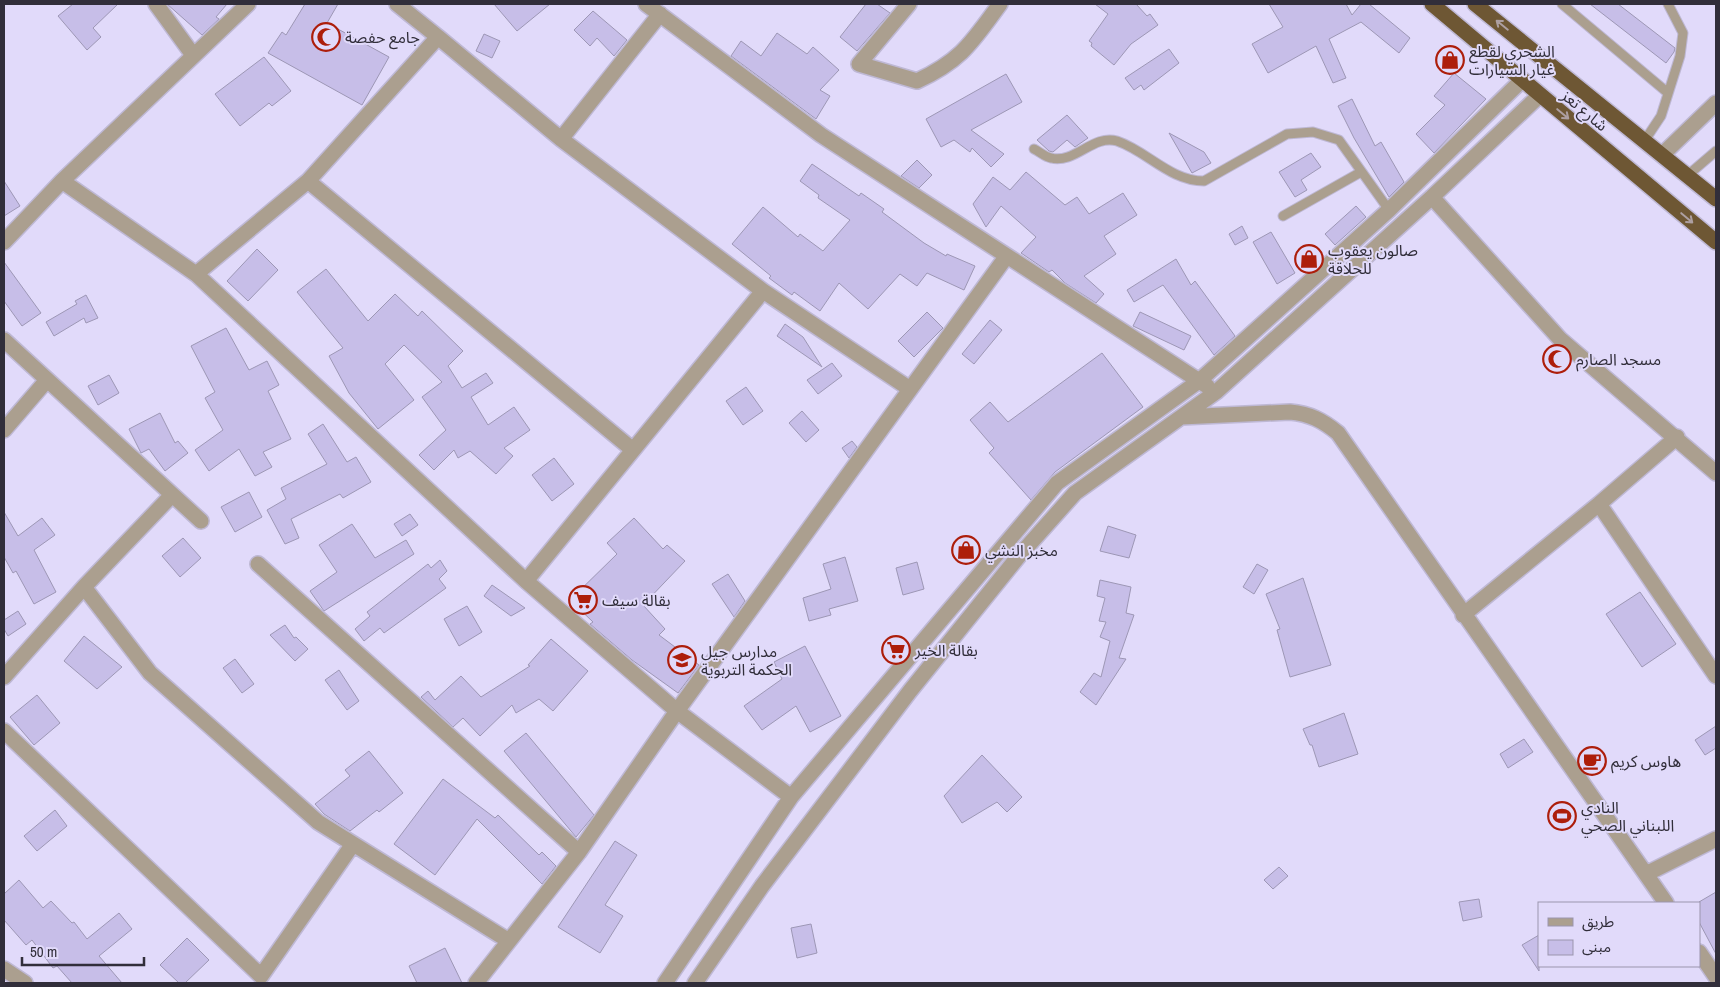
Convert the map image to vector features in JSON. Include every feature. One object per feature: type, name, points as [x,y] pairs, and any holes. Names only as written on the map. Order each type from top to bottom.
[{"type":"highway","name":"شارع تعز","points":[[1432,4],[1716,242]]},
{"type":"highway","name":"شارع تعز","points":[[1475,4],[1663,154],[1716,199]]},
{"type":"street","points":[[156,4],[193,55]]},
{"type":"street","points":[[4,242],[62,181],[248,4]]},
{"type":"street","points":[[396,4],[561,139],[763,291],[910,388]]},
{"type":"street","points":[[646,4],[821,135],[1216,392]]},
{"type":"street","points":[[909,4],[859,64],[917,81],[944,68],[969,47],[1000,4]]},
{"type":"street","points":[[561,139],[660,14]]},
{"type":"street","points":[[196,274],[308,181],[438,38]]},
{"type":"street","points":[[665,983],[791,797],[1057,483],[1199,381],[1389,210],[1522,80]]},
{"type":"street","points":[[695,983],[762,886],[910,691],[1018,557],[1075,493],[1216,392],[1432,197],[1540,95]]},
{"type":"street","points":[[1663,154],[1716,103]]},
{"type":"street","points":[[62,181],[196,274],[526,581],[677,711],[791,797]]},
{"type":"street","points":[[308,181],[633,450]]},
{"type":"street","points":[[1432,197],[1560,339],[1677,437],[1716,473]]},
{"type":"street","points":[[476,983],[579,852],[677,711],[1006,257]]},
{"type":"street","points":[[526,581],[763,291]]},
{"type":"street","points":[[4,340],[200,521]]},
{"type":"street","points":[[4,430],[47,380]]},
{"type":"street","points":[[1181,417],[1290,412],[1308,414],[1322,421],[1338,433],[1463,615],[1665,902]]},
{"type":"street","points":[[1463,615],[1599,504],[1677,437]]},
{"type":"street","points":[[4,677],[84,587],[172,495]]},
{"type":"street","points":[[1599,504],[1716,676]]},
{"type":"street","points":[[258,564],[579,852]]},
{"type":"street","points":[[84,587],[150,673],[318,822],[510,941]]},
{"type":"street","points":[[4,731],[258,980],[353,844]]},
{"type":"street","points":[[1646,874],[1716,839]]},
{"type":"street","points":[[1700,953],[1716,977]]},
{"type":"street","points":[[4,970],[25,983]]},
{"type":"lane","points":[[1562,4],[1668,93]]},
{"type":"lane","points":[[1645,140],[1661,116],[1680,56],[1683,33],[1668,4]]},
{"type":"lane","points":[[1034,149],[1049,158],[1067,158],[1101,141],[1116,141],[1191,181],[1204,181],[1287,134],[1312,132],[1339,140],[1389,210]]},
{"type":"lane","points":[[1688,175],[1716,151]]},
{"type":"lane","points":[[1283,216],[1361,172]]},
{"type":"building","points":[[73,4],[118,4],[93,28],[101,37],[87,50],[58,16]]},
{"type":"building","points":[[167,4],[227,4],[216,17],[219,19],[202,35]]},
{"type":"building","points":[[305,4],[338,4],[327,23],[389,57],[362,105],[268,53],[282,32],[286,35]]},
{"type":"building","points":[[494,4],[550,4],[517,31]]},
{"type":"building","points":[[866,4],[877,4],[890,13],[857,51],[840,37]]},
{"type":"building","points":[[1095,4],[1136,4],[1147,16],[1150,14],[1158,25],[1131,44],[1114,65],[1091,46],[1092,43],[1089,41],[1108,14]]},
{"type":"building","points":[[1269,4],[1346,4],[1352,15],[1361,4],[1369,4],[1410,38],[1399,53],[1361,22],[1329,39],[1346,78],[1333,83],[1316,46],[1268,73],[1252,44],[1283,27]]},
{"type":"building","points":[[1590,4],[1618,4],[1675,48],[1674,52],[1666,63]]},
{"type":"building","points":[[593,11],[627,40],[614,56],[597,38],[590,46],[574,30]]},
{"type":"building","points":[[777,33],[807,54],[813,47],[839,70],[820,90],[830,96],[816,119],[731,56],[741,41],[761,56]]},
{"type":"building","points":[[484,34],[500,41],[492,58],[476,51]]},
{"type":"building","points":[[1169,49],[1179,63],[1144,90],[1141,85],[1134,90],[1125,78]]},
{"type":"building","points":[[264,57],[291,91],[272,106],[269,103],[240,126],[215,94]]},
{"type":"building","points":[[1454,73],[1486,99],[1434,153],[1416,134],[1445,105],[1434,96]]},
{"type":"building","points":[[1006,74],[1022,102],[971,130],[1004,154],[991,167],[972,148],[970,152],[954,140],[941,147],[926,119]]},
{"type":"building","points":[[1352,99],[1375,146],[1381,142],[1404,182],[1389,197],[1354,138],[1338,106]]},
{"type":"building","points":[[1067,115],[1088,138],[1075,147],[1067,140],[1053,152],[1049,151],[1037,140]]},
{"type":"building","points":[[1169,133],[1204,152],[1211,163],[1192,173]]},
{"type":"building","points":[[1311,153],[1321,167],[1301,180],[1307,190],[1295,197],[1279,172]]},
{"type":"building","points":[[917,160],[932,175],[919,188],[901,176]]},
{"type":"building","points":[[812,164],[859,196],[861,193],[884,209],[882,212],[924,243],[946,256],[947,254],[975,266],[964,290],[927,273],[917,286],[900,274],[868,309],[839,283],[820,311],[794,292],[792,295],[769,278],[771,276],[732,244],[763,207],[798,237],[800,234],[823,251],[850,220],[818,198],[819,195],[800,181]]},
{"type":"building","points":[[1026,172],[1065,205],[1077,197],[1089,214],[1123,193],[1137,215],[1104,236],[1116,254],[1084,276],[1104,294],[1096,303],[1065,283],[1052,270],[1049,272],[1021,253],[1036,237],[1001,206],[986,227],[973,204],[993,177],[1010,190]]},
{"type":"building","points":[[4,181],[20,206],[4,216]]},
{"type":"building","points":[[1356,206],[1366,217],[1335,245],[1325,234]]},
{"type":"building","points":[[1242,226],[1248,238],[1235,245],[1229,234]]},
{"type":"building","points":[[1271,232],[1295,273],[1277,284],[1253,242]]},
{"type":"building","points":[[257,249],[278,270],[248,301],[227,281]]},
{"type":"building","points":[[1176,259],[1191,285],[1195,281],[1235,336],[1214,355],[1163,285],[1134,302],[1127,290]]},
{"type":"building","points":[[4,262],[41,313],[22,326],[4,301]]},
{"type":"building","points":[[326,269],[368,321],[395,294],[418,316],[422,311],[463,351],[448,366],[462,388],[486,373],[493,383],[471,397],[488,425],[514,407],[530,430],[504,448],[513,456],[496,474],[470,451],[458,458],[454,450],[434,470],[419,455],[446,430],[422,397],[442,382],[404,345],[385,364],[414,400],[378,429],[349,393],[329,356],[343,348],[297,292]]},
{"type":"building","points":[[86,295],[98,318],[86,323],[84,318],[54,336],[46,322],[77,304],[75,301]]},
{"type":"building","points":[[927,312],[943,328],[914,357],[898,341]]},
{"type":"building","points":[[1140,312],[1191,336],[1184,350],[1133,326]]},
{"type":"building","points":[[990,320],[1002,330],[974,364],[962,354]]},
{"type":"building","points":[[785,324],[803,337],[822,367],[777,336]]},
{"type":"building","points":[[226,328],[249,370],[267,361],[279,385],[268,391],[291,439],[263,452],[272,467],[255,476],[239,449],[209,471],[195,450],[223,430],[205,398],[215,392],[191,346]]},
{"type":"building","points":[[1102,353],[1143,407],[1055,472],[1031,500],[989,453],[994,448],[970,420],[990,402],[1008,422]]},
{"type":"building","points":[[832,363],[842,376],[818,394],[807,380]]},
{"type":"building","points":[[109,375],[119,393],[98,405],[88,386]]},
{"type":"building","points":[[746,387],[763,411],[743,425],[726,401]]},
{"type":"building","points":[[802,411],[819,430],[806,442],[789,423]]},
{"type":"building","points":[[160,413],[175,443],[178,441],[188,453],[165,471],[149,449],[141,453],[129,429]]},
{"type":"building","points":[[323,424],[347,462],[356,457],[371,482],[343,498],[340,494],[291,519],[299,538],[285,544],[267,510],[286,499],[281,488],[327,464],[308,434]]},
{"type":"building","points":[[852,441],[857,447],[849,458],[842,448]]},
{"type":"building","points":[[554,458],[574,484],[552,501],[532,475]]},
{"type":"building","points":[[249,492],[262,517],[235,532],[221,507]]},
{"type":"building","points":[[4,512],[18,536],[42,518],[55,535],[34,550],[56,592],[34,604],[16,571],[13,573],[4,557]]},
{"type":"building","points":[[410,514],[418,525],[402,536],[394,524]]},
{"type":"building","points":[[634,518],[663,549],[667,545],[685,561],[643,605],[665,629],[659,635],[699,665],[678,693],[632,660],[590,624],[593,622],[570,600],[617,554],[607,543]]},
{"type":"building","points":[[352,524],[375,558],[406,540],[414,554],[324,611],[310,591],[337,572],[319,545]]},
{"type":"building","points":[[1108,526],[1136,535],[1129,558],[1100,551]]},
{"type":"building","points":[[183,538],[201,558],[180,577],[162,556]]},
{"type":"building","points":[[845,557],[858,601],[829,609],[831,615],[809,621],[803,598],[831,589],[823,564]]},
{"type":"building","points":[[440,560],[447,571],[439,579],[446,588],[384,633],[380,628],[364,641],[355,629],[370,616],[367,612],[428,564],[431,568]]},
{"type":"building","points":[[917,562],[924,589],[903,595],[896,568]]},
{"type":"building","points":[[1257,564],[1268,570],[1254,594],[1243,587]]},
{"type":"building","points":[[728,574],[745,601],[734,617],[712,584]]},
{"type":"building","points":[[1303,578],[1331,665],[1290,677],[1277,630],[1280,629],[1266,594]]},
{"type":"building","points":[[1100,580],[1131,587],[1126,613],[1134,615],[1119,658],[1126,659],[1096,705],[1080,692],[1094,673],[1101,677],[1110,641],[1100,637],[1106,622],[1099,621],[1105,598],[1097,596]]},
{"type":"building","points":[[492,585],[525,608],[511,616],[484,596]]},
{"type":"building","points":[[1640,592],[1676,644],[1642,667],[1606,614]]},
{"type":"building","points":[[467,606],[482,632],[459,646],[444,619]]},
{"type":"building","points":[[18,611],[26,624],[8,636],[4,629],[4,620]]},
{"type":"building","points":[[285,625],[294,638],[296,637],[308,649],[295,661],[270,635]]},
{"type":"building","points":[[84,636],[122,667],[97,689],[64,661]]},
{"type":"building","points":[[551,639],[588,671],[553,711],[539,699],[516,713],[512,705],[480,736],[463,718],[453,727],[421,697],[428,691],[435,700],[461,676],[481,697],[530,666],[528,665]]},
{"type":"building","points":[[805,646],[841,716],[810,732],[796,706],[762,730],[744,706],[782,679],[774,662]]},
{"type":"building","points":[[235,659],[254,684],[242,693],[223,668]]},
{"type":"building","points":[[339,670],[359,701],[347,710],[325,680]]},
{"type":"building","points":[[37,695],[60,723],[34,745],[10,717]]},
{"type":"building","points":[[1344,713],[1358,754],[1319,767],[1312,745],[1310,745],[1303,729]]},
{"type":"building","points":[[1716,726],[1716,748],[1705,755],[1695,740]]},
{"type":"building","points":[[526,733],[594,815],[576,837],[504,751]]},
{"type":"building","points":[[1524,739],[1533,752],[1508,768],[1500,754]]},
{"type":"building","points":[[369,751],[403,793],[350,831],[324,814],[315,804],[350,776],[345,770]]},
{"type":"building","points":[[982,755],[1022,797],[1007,812],[997,802],[962,823],[944,796]]},
{"type":"building","points":[[443,779],[495,818],[498,815],[539,855],[542,852],[556,866],[542,884],[477,819],[435,875],[394,844]]},
{"type":"building","points":[[55,810],[67,826],[37,851],[24,836]]},
{"type":"building","points":[[615,841],[637,855],[605,905],[623,916],[600,953],[558,927]]},
{"type":"building","points":[[1279,867],[1288,876],[1273,889],[1264,880]]},
{"type":"building","points":[[19,880],[43,908],[51,901],[72,923],[74,922],[87,939],[119,913],[132,929],[99,956],[122,983],[72,983],[57,966],[53,968],[32,940],[26,945],[4,920],[4,894]]},
{"type":"building","points":[[1716,892],[1716,954],[1700,924],[1699,902]]},
{"type":"building","points":[[1479,899],[1482,917],[1463,921],[1459,902]]},
{"type":"building","points":[[811,924],[817,953],[797,958],[791,928]]},
{"type":"building","points":[[1538,936],[1539,971],[1522,945]]},
{"type":"building","points":[[187,938],[209,960],[185,983],[179,983],[160,965]]},
{"type":"building","points":[[445,948],[462,983],[417,983],[409,966]]},
{"type":"place","name":"جامع حفصة","points":[[326,37]]},
{"type":"place","name":"الشحري لقطع غيار السيارات","points":[[1450,60]]},
{"type":"place","name":"صالون يعقوب للحلاقة","points":[[1309,259]]},
{"type":"place","name":"مسجد الصارم","points":[[1557,359]]},
{"type":"place","name":"مخبز النشي","points":[[966,550]]},
{"type":"place","name":"بقالة سيف","points":[[583,600]]},
{"type":"place","name":"بقالة الخير","points":[[896,650]]},
{"type":"place","name":"مدارس جيل الحكمة التربوية","points":[[682,660]]},
{"type":"place","name":"هاوس كريم","points":[[1592,761]]},
{"type":"place","name":"النادي اللبناني الصحي","points":[[1562,816]]}]
